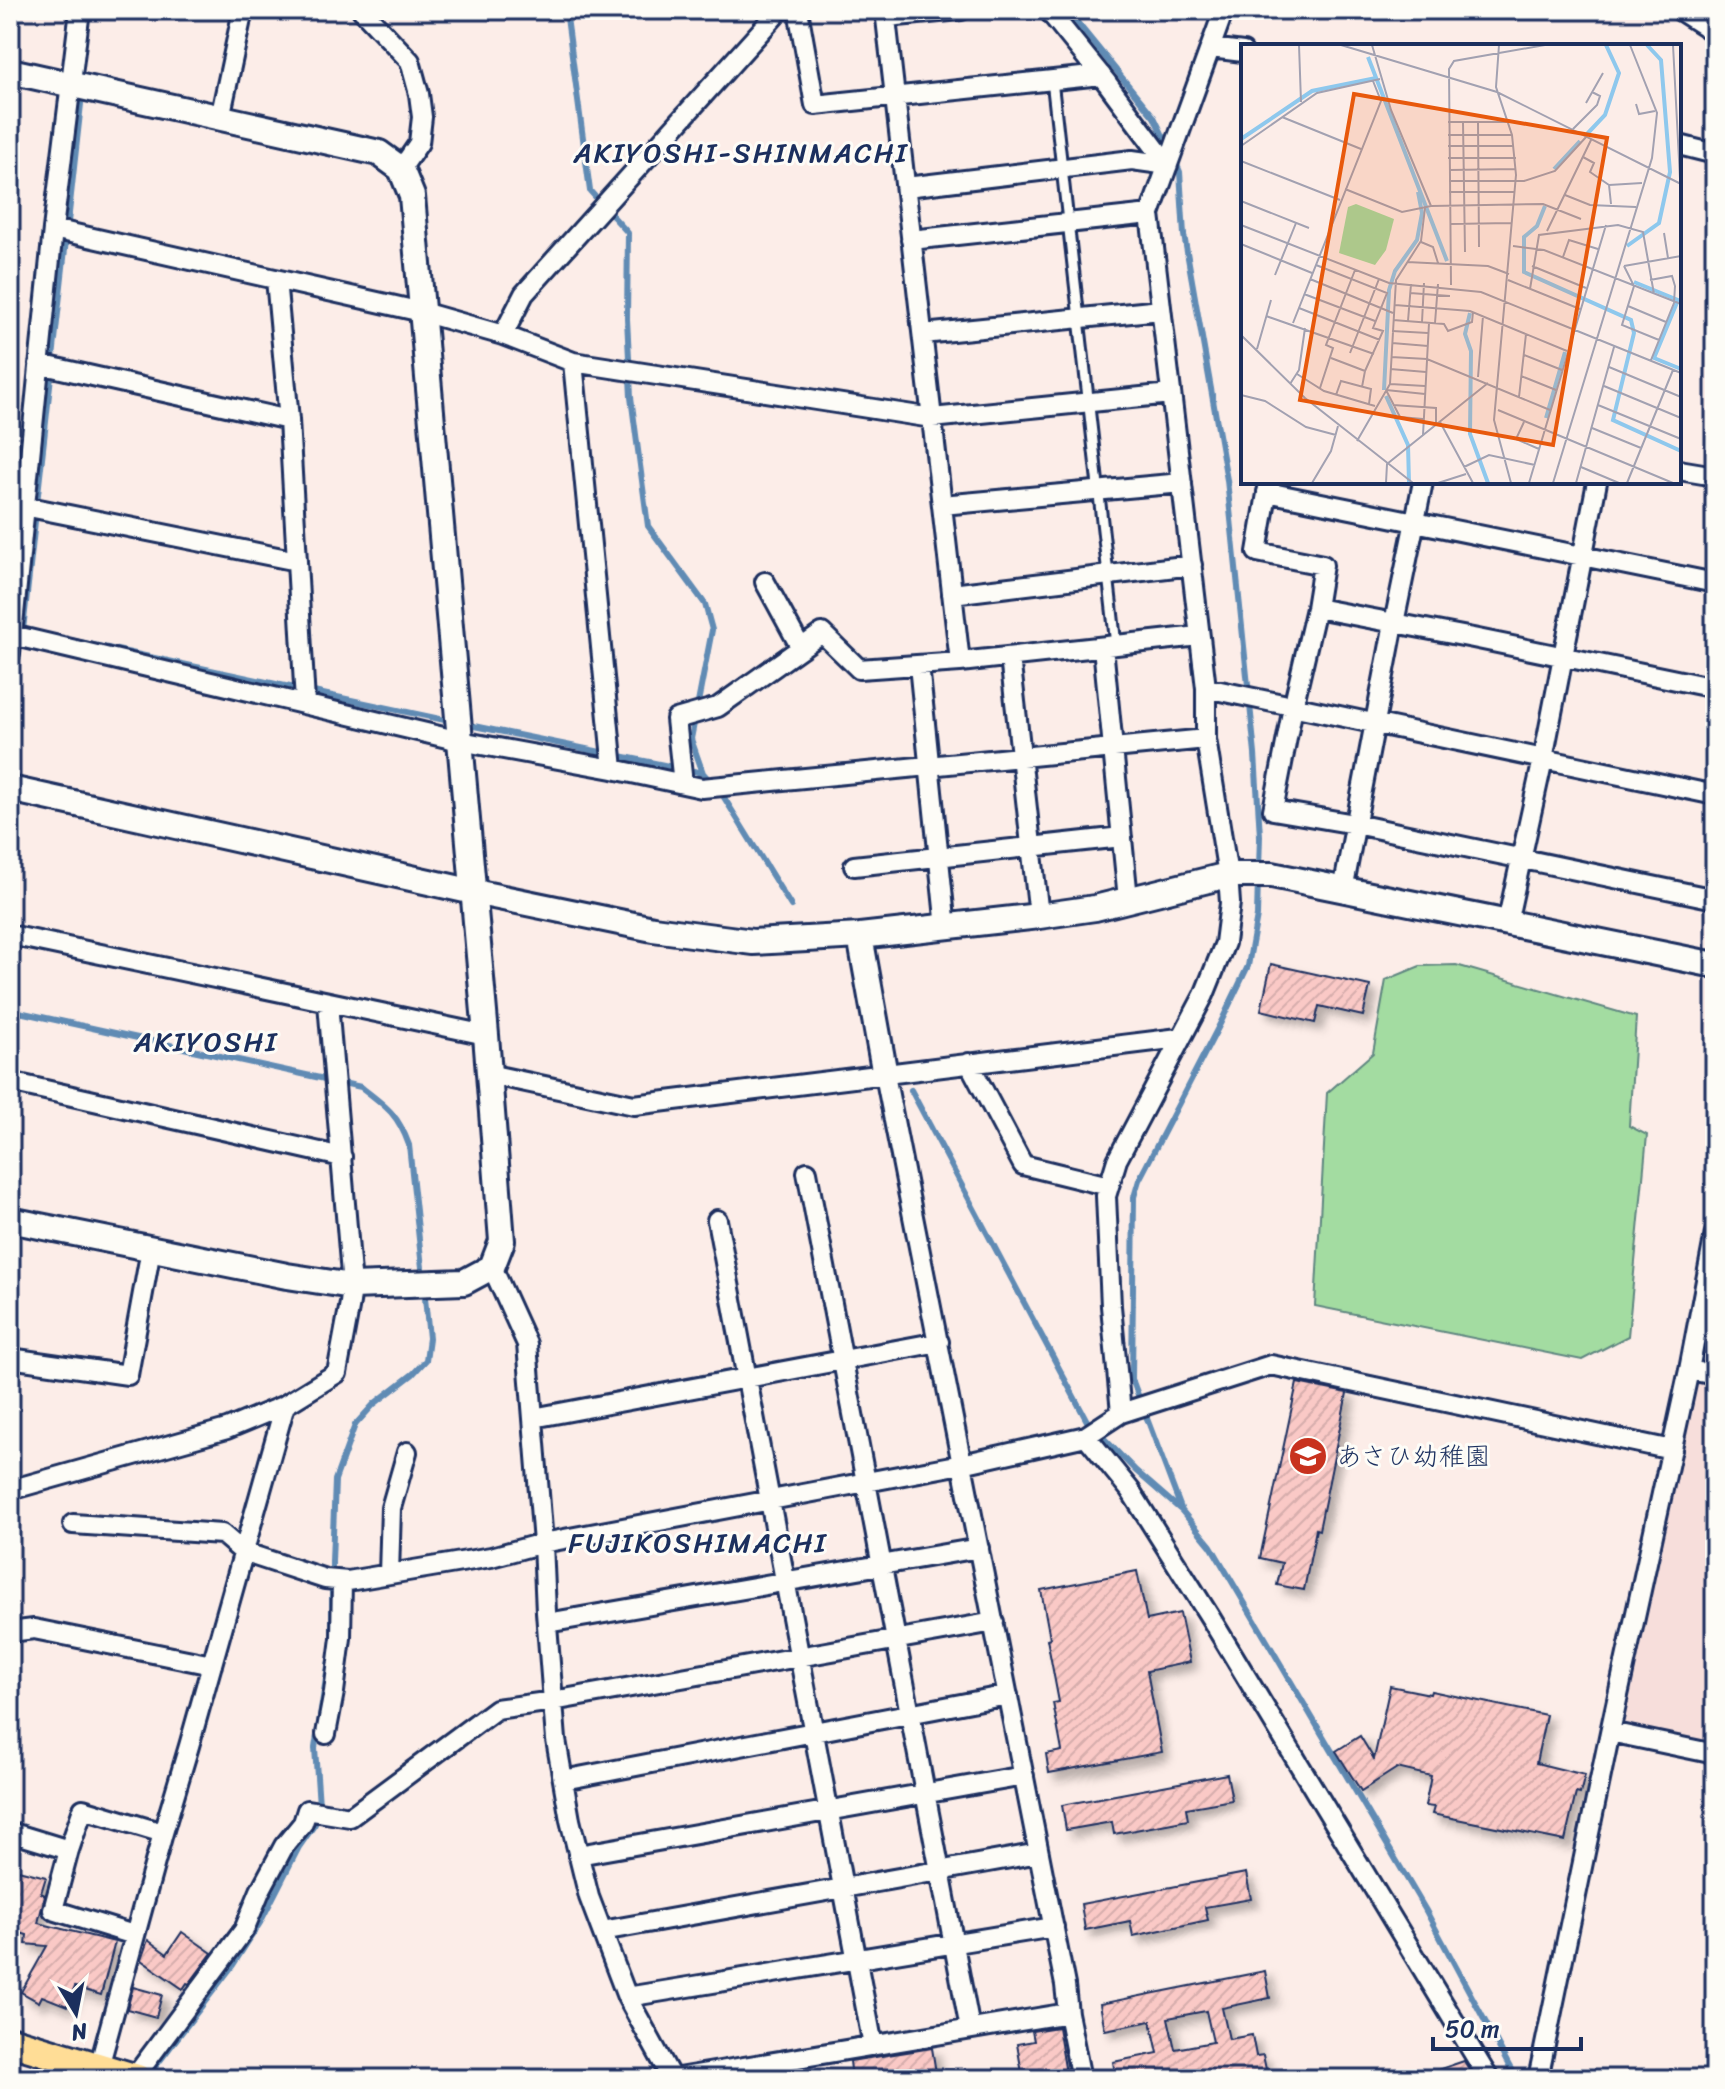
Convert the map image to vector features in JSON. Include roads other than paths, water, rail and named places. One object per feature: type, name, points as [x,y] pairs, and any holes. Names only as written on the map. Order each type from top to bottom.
[{"type":"main road","points":[[10,2041],[135,2079]]},
{"type":"street","points":[[10,654],[53,229],[80,10]]},
{"type":"street","points":[[220,118],[243,10]]},
{"type":"street","points":[[362,10],[410,61],[419,94],[422,117],[419,143],[401,169]]},
{"type":"street","points":[[798,10],[815,105],[1101,75]]},
{"type":"street","points":[[960,662],[886,14],[961,10]]},
{"type":"street","points":[[1048,10],[1168,165]]},
{"type":"street","points":[[1121,1413],[1111,1306],[1106,1196],[1117,1160],[1204,995],[1225,943],[1230,903],[1206,739],[1206,688],[1150,214],[1224,10]]},
{"type":"street","points":[[1679,10],[1715,33]]},
{"type":"street","points":[[503,335],[524,294],[771,14]]},
{"type":"street","points":[[1211,48],[1241,52]]},
{"type":"street","points":[[10,71],[379,153],[401,169],[412,196],[502,1241],[492,1267],[464,1282],[352,1286],[287,1276],[10,1220]]},
{"type":"street","points":[[1681,146],[1715,154]]},
{"type":"street","points":[[906,187],[1132,160],[1168,165]]},
{"type":"street","points":[[911,240],[1150,214]]},
{"type":"street","points":[[53,229],[422,312],[503,335],[573,362],[932,418],[1171,394]]},
{"type":"street","points":[[276,279],[289,420],[305,703]]},
{"type":"street","points":[[923,334],[1161,310]]},
{"type":"street","points":[[573,362],[613,769]]},
{"type":"street","points":[[39,364],[289,420]]},
{"type":"street","points":[[1681,470],[1715,476]]},
{"type":"street","points":[[942,505],[1182,483]]},
{"type":"street","points":[[1343,890],[1423,484]]},
{"type":"street","points":[[1507,923],[1543,759],[1597,484]]},
{"type":"street","points":[[1715,583],[1415,523],[1268,487],[1257,552],[1323,565],[1273,810],[1355,824],[1715,899]]},
{"type":"street","points":[[24,506],[297,561]]},
{"type":"street","points":[[952,594],[1192,565]]},
{"type":"street","points":[[765,582],[801,648]]},
{"type":"street","points":[[1316,608],[1715,688]]},
{"type":"street","points":[[683,784],[676,719],[718,707],[822,633],[859,669],[960,662],[1199,636]]},
{"type":"street","points":[[12,635],[460,741],[702,788],[1206,739]]},
{"type":"street","points":[[1109,646],[1112,748],[1128,899]]},
{"type":"street","points":[[1010,657],[1039,916]]},
{"type":"street","points":[[919,665],[946,928]]},
{"type":"street","points":[[1206,688],[1715,795]]},
{"type":"street","points":[[10,789],[653,929],[753,942],[860,936],[1039,916],[1095,908],[1228,875],[1272,875],[1715,965]]},
{"type":"street","points":[[854,866],[1122,837]]},
{"type":"street","points":[[10,935],[486,1035]]},
{"type":"street","points":[[860,936],[1081,2079]]},
{"type":"street","points":[[10,1490],[227,1429],[285,1405],[337,1373],[352,1286],[328,1003]]},
{"type":"street","points":[[488,1074],[634,1105],[1179,1038]]},
{"type":"street","points":[[969,1063],[1023,1165],[1109,1186]]},
{"type":"street","points":[[10,1082],[342,1157]]},
{"type":"street","points":[[807,1172],[970,2029]]},
{"type":"street","points":[[717,1220],[873,2046]]},
{"type":"street","points":[[1542,2079],[1539,2074],[1689,1370],[1715,1233]]},
{"type":"street","points":[[10,1358],[128,1375],[151,1249]]},
{"type":"street","points":[[492,1267],[527,1344],[556,1740],[578,1855],[589,1897],[627,1997],[666,2077],[1068,2013]]},
{"type":"street","points":[[533,1418],[939,1342]]},
{"type":"street","points":[[73,1524],[222,1534],[243,1552],[333,1580],[389,1574],[491,1557],[543,1543],[962,1464],[1086,1436],[1121,1413],[1271,1365],[1672,1450]]},
{"type":"street","points":[[1689,1370],[1715,1375]]},
{"type":"street","points":[[99,2067],[285,1405]]},
{"type":"street","points":[[1086,1436],[1130,1490],[1210,1617],[1489,2079]]},
{"type":"street","points":[[389,1574],[391,1508],[407,1452]]},
{"type":"street","points":[[547,1623],[979,1548]]},
{"type":"street","points":[[326,1734],[341,1638],[333,1580]]},
{"type":"street","points":[[135,2079],[244,1930],[260,1891],[284,1846],[303,1823],[307,1810],[350,1817],[496,1709],[994,1622]]},
{"type":"street","points":[[10,1632],[34,1629],[212,1665]]},
{"type":"street","points":[[563,1780],[1008,1695]]},
{"type":"street","points":[[1610,1732],[1715,1754]]},
{"type":"street","points":[[578,1855],[1024,1776]]},
{"type":"street","points":[[134,1935],[53,1910],[69,1850],[83,1809],[163,1833]]},
{"type":"street","points":[[10,1832],[69,1850]]},
{"type":"street","points":[[602,1931],[1039,1853]]},
{"type":"street","points":[[627,1997],[1054,1927]]},
{"type":"lane","points":[[1052,80],[1108,575],[1109,646]]},
{"type":"waterway","points":[[566,10],[590,191],[628,233],[627,319],[631,397],[648,526],[705,604],[712,630],[691,739],[703,773]]},
{"type":"waterway","points":[[1067,10],[1154,117],[1169,148]]},
{"type":"waterway","points":[[27,630],[23,630],[81,104]]},
{"type":"waterway","points":[[1174,158],[1180,172],[1184,235],[1227,480],[1255,754],[1259,868]]},
{"type":"waterway","points":[[70,640],[454,722]]},
{"type":"waterway","points":[[464,724],[703,773],[712,783]]},
{"type":"waterway","points":[[720,791],[791,906]]},
{"type":"waterway","points":[[1182,1511],[1132,1379],[1134,1197],[1139,1180],[1248,966],[1257,916],[1258,879]]},
{"type":"waterway","points":[[10,1010],[361,1087],[390,1112],[409,1145],[423,1277]]},
{"type":"waterway","points":[[911,1090],[1087,1421],[1136,1471],[1182,1511],[1211,1546],[1425,1909],[1516,2079]]},
{"type":"waterway","points":[[332,1645],[335,1480],[355,1425],[374,1404],[426,1360],[429,1338],[424,1288]]},
{"type":"waterway","points":[[146,2079],[233,1965],[315,1824],[319,1805],[315,1748],[329,1660]]},
{"type":"place","name":"あさひ幼稚園","points":[[1308,1456]]},
{"type":"district","name":"AKIYOSHI-SHINMACHI","points":[[741,152]]},
{"type":"district","name":"AKIYOSHI","points":[[206,1041]]},
{"type":"district","name":"FUJIKOSHIMACHI","points":[[698,1542]]}]
